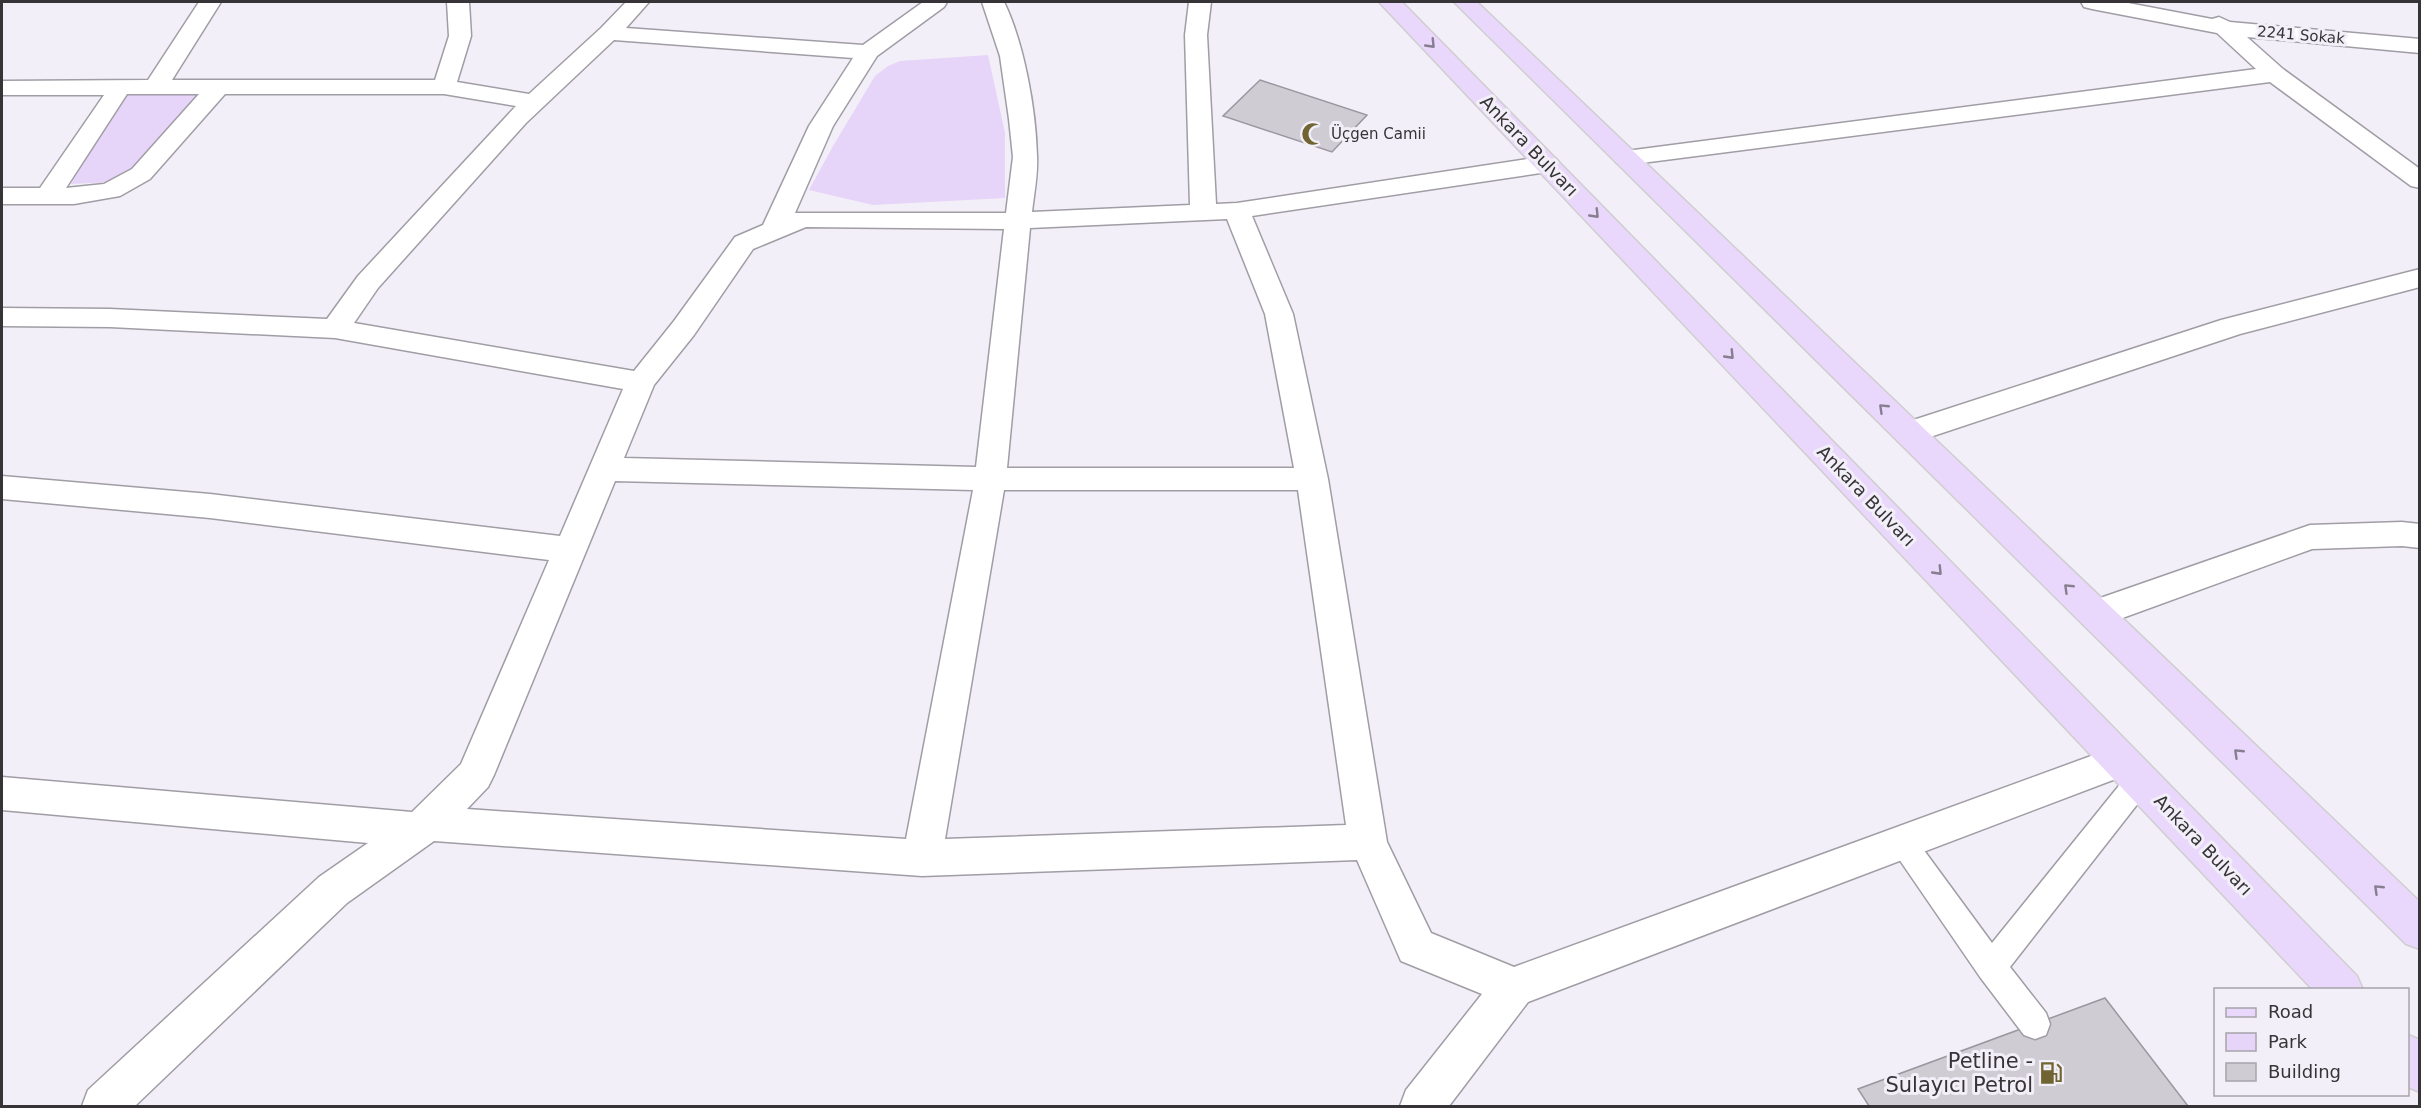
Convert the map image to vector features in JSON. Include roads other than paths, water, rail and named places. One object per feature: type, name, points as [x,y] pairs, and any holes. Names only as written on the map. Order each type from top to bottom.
[{"type":"main road","name":"Ankara Bulvarı","points":[[1390,2],[2340,988]]},
{"type":"main road","points":[[1465,2],[2420,930]]},
{"type":"main road","points":[[2409,1059],[2420,1070]]},
{"type":"street","points":[[154,88],[210,2]]},
{"type":"street","points":[[444,87],[460,36],[458,2]]},
{"type":"street","points":[[335,329],[369,282],[532,102],[609,33],[638,2]]},
{"type":"street","points":[[774,231],[821,126],[868,52],[936,2]]},
{"type":"street","points":[[922,858],[987,505],[1025,157],[1018,102],[1004,27],[993,2]]},
{"type":"street","points":[[1200,2],[1196,35],[1220,211],[1279,314],[1312,479],[1368,842],[1416,947],[1514,987]]},
{"type":"street","name":"2241 Sokak","points":[[2092,2],[2224,28],[2420,46]]},
{"type":"street","points":[[2192,2],[2276,74],[2420,181]]},
{"type":"street","points":[[609,33],[868,52]]},
{"type":"street","points":[[1626,158],[2276,74]]},
{"type":"street","points":[[2,196],[49,194],[74,196],[111,191],[141,174],[218,87]]},
{"type":"street","points":[[2,88],[444,87],[532,102]]},
{"type":"street","points":[[49,194],[120,88]]},
{"type":"street","points":[[104,1107],[333,890],[423,827],[475,775],[641,382],[684,328],[744,243],[802,219],[1018,221],[1220,211],[1547,164]]},
{"type":"street","points":[[1909,433],[2231,327],[2420,278]]},
{"type":"street","points":[[2,317],[110,318],[335,329],[641,382]]},
{"type":"street","points":[[604,469],[989,479],[1312,479]]},
{"type":"street","points":[[2,487],[210,506],[570,550]]},
{"type":"street","points":[[2095,614],[2310,537],[2403,534],[2420,536]]},
{"type":"street","points":[[1419,1106],[1514,987],[1902,843],[2131,770]]},
{"type":"street","points":[[2,793],[423,827],[922,858],[1368,842]]},
{"type":"lane","points":[[1991,967],[2131,770]]},
{"type":"lane","points":[[1902,843],[2035,1024]]},
{"type":"place","name":"Üçgen Camii","points":[[1313,134]]},
{"type":"place","name":"Petline - Sulayıcı Petrol","points":[[2051,1073]]}]
